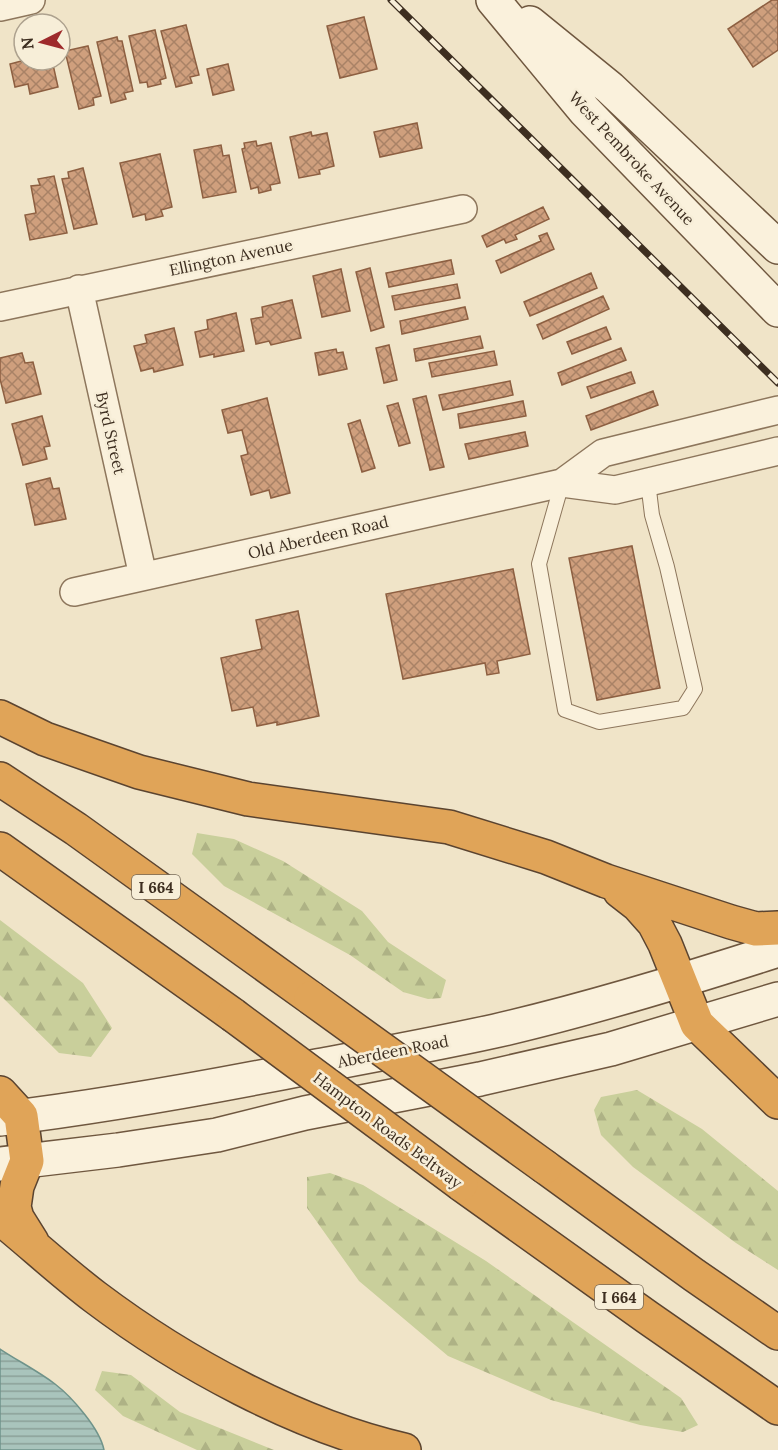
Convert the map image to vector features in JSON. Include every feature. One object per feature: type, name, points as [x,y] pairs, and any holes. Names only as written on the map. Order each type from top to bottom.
[{"type":"highway","points":[[0,717],[45,739],[139,772],[248,798],[449,827],[546,857],[606,881],[748,927],[769,930],[778,928]]},
{"type":"highway","name":"I 664","points":[[0,778],[76,829],[694,1275],[778,1333]]},
{"type":"highway","name":"Hampton Roads Beltway","points":[[0,849],[233,1016],[461,1184],[778,1408]]},
{"type":"highway","points":[[606,881],[649,916],[665,944],[697,1024],[778,1102]]},
{"type":"highway","points":[[7,1109],[17,1186],[14,1207],[17,1218],[34,1246]]},
{"type":"highway","points":[[0,1218],[96,1298],[186,1359],[295,1414],[404,1450]]},
{"type":"main road","name":"West Pembroke Avenue","points":[[493,0],[585,111],[778,310]]},
{"type":"main road","name":"West Pembroke Avenue","points":[[501,0],[610,87],[778,247]]},
{"type":"main road","name":"Aberdeen Road","points":[[7,1109],[190,1091],[494,1031],[680,982],[778,950]]},
{"type":"main road","points":[[14,1163],[217,1135],[305,1113],[538,1066],[610,1049],[778,999]]},
{"type":"street","points":[[0,7],[31,0]]},
{"type":"street","name":"Ellington Avenue","points":[[0,307],[463,209]]},
{"type":"street","name":"Byrd Street","points":[[79,289],[144,576]]},
{"type":"street","name":"Old Aberdeen Road","points":[[562,483],[603,453],[778,410]]},
{"type":"street","name":"Old Aberdeen Road","points":[[74,592],[562,483],[615,490],[778,451]]},
{"type":"lane","points":[[562,483],[539,564],[565,710],[599,722],[683,708],[694,689],[667,567],[652,514],[648,482]]},
{"type":"green space","points":[[197,833],[234,839],[283,861],[362,911],[388,942],[446,980],[441,998],[428,999],[403,992],[350,955],[224,886],[192,854]]},
{"type":"green space","points":[[0,920],[83,983],[112,1028],[91,1057],[59,1053],[0,995]]},
{"type":"green space","points":[[637,1090],[702,1129],[778,1191],[778,1270],[736,1243],[633,1167],[601,1135],[594,1110],[601,1097]]},
{"type":"green space","points":[[330,1173],[363,1185],[486,1261],[681,1398],[698,1425],[683,1432],[640,1425],[551,1400],[448,1356],[359,1281],[307,1208],[307,1177]]},
{"type":"green space","points":[[102,1371],[131,1375],[180,1412],[274,1450],[197,1450],[123,1416],[95,1390]]},
{"type":"water","points":[[0,1349],[62,1390],[91,1423],[104,1450],[0,1450]]},
{"type":"building","points":[[772,0],[778,0],[778,50],[753,67],[728,29]]},
{"type":"building","points":[[364,17],[377,69],[340,78],[327,26]]},
{"type":"building","points":[[186,25],[199,75],[190,77],[192,83],[176,87],[161,31]]},
{"type":"building","points":[[155,30],[166,78],[160,80],[161,84],[148,87],[147,82],[140,83],[129,36]]},
{"type":"building","points":[[117,37],[118,41],[122,41],[133,91],[124,93],[126,99],[111,103],[97,42]]},
{"type":"building","points":[[88,46],[101,96],[93,98],[94,105],[79,109],[70,72],[72,72],[72,49]]},
{"type":"building","points":[[12,63],[12,72],[55,72],[58,87],[30,94],[28,84],[15,87],[10,64]]},
{"type":"building","points":[[228,64],[234,90],[213,95],[207,69]]},
{"type":"building","points":[[417,123],[422,148],[380,157],[374,132]]},
{"type":"building","points":[[311,132],[312,136],[327,133],[334,166],[319,170],[320,174],[299,178],[290,137]]},
{"type":"building","points":[[256,141],[257,146],[271,143],[280,183],[270,185],[271,190],[259,193],[258,187],[251,189],[242,149],[245,148],[244,143]]},
{"type":"building","points":[[221,145],[223,156],[229,155],[236,192],[203,198],[194,150]]},
{"type":"building","points":[[160,154],[172,207],[161,210],[163,216],[146,220],[145,214],[133,217],[120,163]]},
{"type":"building","points":[[83,168],[97,224],[74,229],[62,179],[69,178],[68,172]]},
{"type":"building","points":[[54,176],[67,233],[30,240],[25,215],[36,213],[31,186],[40,185],[38,179]]},
{"type":"building","points":[[543,207],[549,219],[515,235],[517,239],[506,243],[504,239],[487,247],[482,236]]},
{"type":"building","points":[[547,233],[554,249],[501,273],[496,261],[541,241],[539,236]]},
{"type":"building","points":[[451,260],[454,274],[389,287],[386,273]]},
{"type":"building","points":[[370,268],[384,327],[371,331],[356,272]]},
{"type":"building","points":[[341,269],[350,311],[322,317],[313,276]]},
{"type":"building","points":[[591,273],[597,288],[530,316],[524,302]]},
{"type":"building","points":[[457,284],[460,298],[395,310],[392,296]]},
{"type":"building","points":[[603,296],[609,309],[543,339],[537,325]]},
{"type":"building","points":[[292,300],[301,338],[271,345],[269,341],[256,344],[251,319],[263,317],[262,307]]},
{"type":"building","points":[[465,307],[468,319],[402,334],[400,321]]},
{"type":"building","points":[[236,313],[244,351],[214,357],[214,354],[200,357],[195,332],[208,329],[207,320]]},
{"type":"building","points":[[606,327],[611,339],[572,354],[567,342]]},
{"type":"building","points":[[174,328],[183,365],[154,372],[153,368],[141,371],[134,346],[147,343],[145,335]]},
{"type":"building","points":[[480,336],[483,348],[416,361],[414,349]]},
{"type":"building","points":[[389,345],[397,380],[384,383],[376,348]]},
{"type":"building","points":[[621,348],[626,360],[562,385],[558,373]]},
{"type":"building","points":[[336,349],[337,353],[343,352],[347,369],[319,375],[315,353]]},
{"type":"building","points":[[494,351],[497,365],[432,377],[429,363]]},
{"type":"building","points":[[22,353],[25,363],[33,362],[41,394],[6,403],[0,379],[0,358]]},
{"type":"building","points":[[631,372],[635,383],[591,398],[587,387]]},
{"type":"building","points":[[510,381],[513,395],[443,410],[439,395]]},
{"type":"building","points":[[653,391],[658,405],[591,430],[586,416]]},
{"type":"building","points":[[426,396],[444,467],[430,470],[413,399]]},
{"type":"building","points":[[267,398],[290,493],[271,498],[269,490],[251,495],[241,456],[248,454],[242,430],[228,433],[222,410]]},
{"type":"building","points":[[523,401],[526,416],[460,428],[458,414]]},
{"type":"building","points":[[398,403],[410,443],[399,446],[387,406]]},
{"type":"building","points":[[42,416],[50,446],[44,447],[47,459],[23,465],[12,424]]},
{"type":"building","points":[[360,420],[375,468],[362,472],[348,424]]},
{"type":"building","points":[[525,432],[528,446],[469,459],[465,444]]},
{"type":"building","points":[[50,478],[53,489],[59,488],[66,519],[35,525],[26,484]]},
{"type":"building","points":[[632,546],[660,688],[597,700],[569,558]]},
{"type":"building","points":[[513,569],[530,654],[497,661],[499,673],[487,675],[485,663],[403,679],[386,594]]},
{"type":"building","points":[[298,611],[319,716],[277,725],[277,722],[257,726],[253,707],[232,711],[221,658],[262,649],[256,620]]},
{"type":"railway","points":[[391,0],[778,383]]}]
